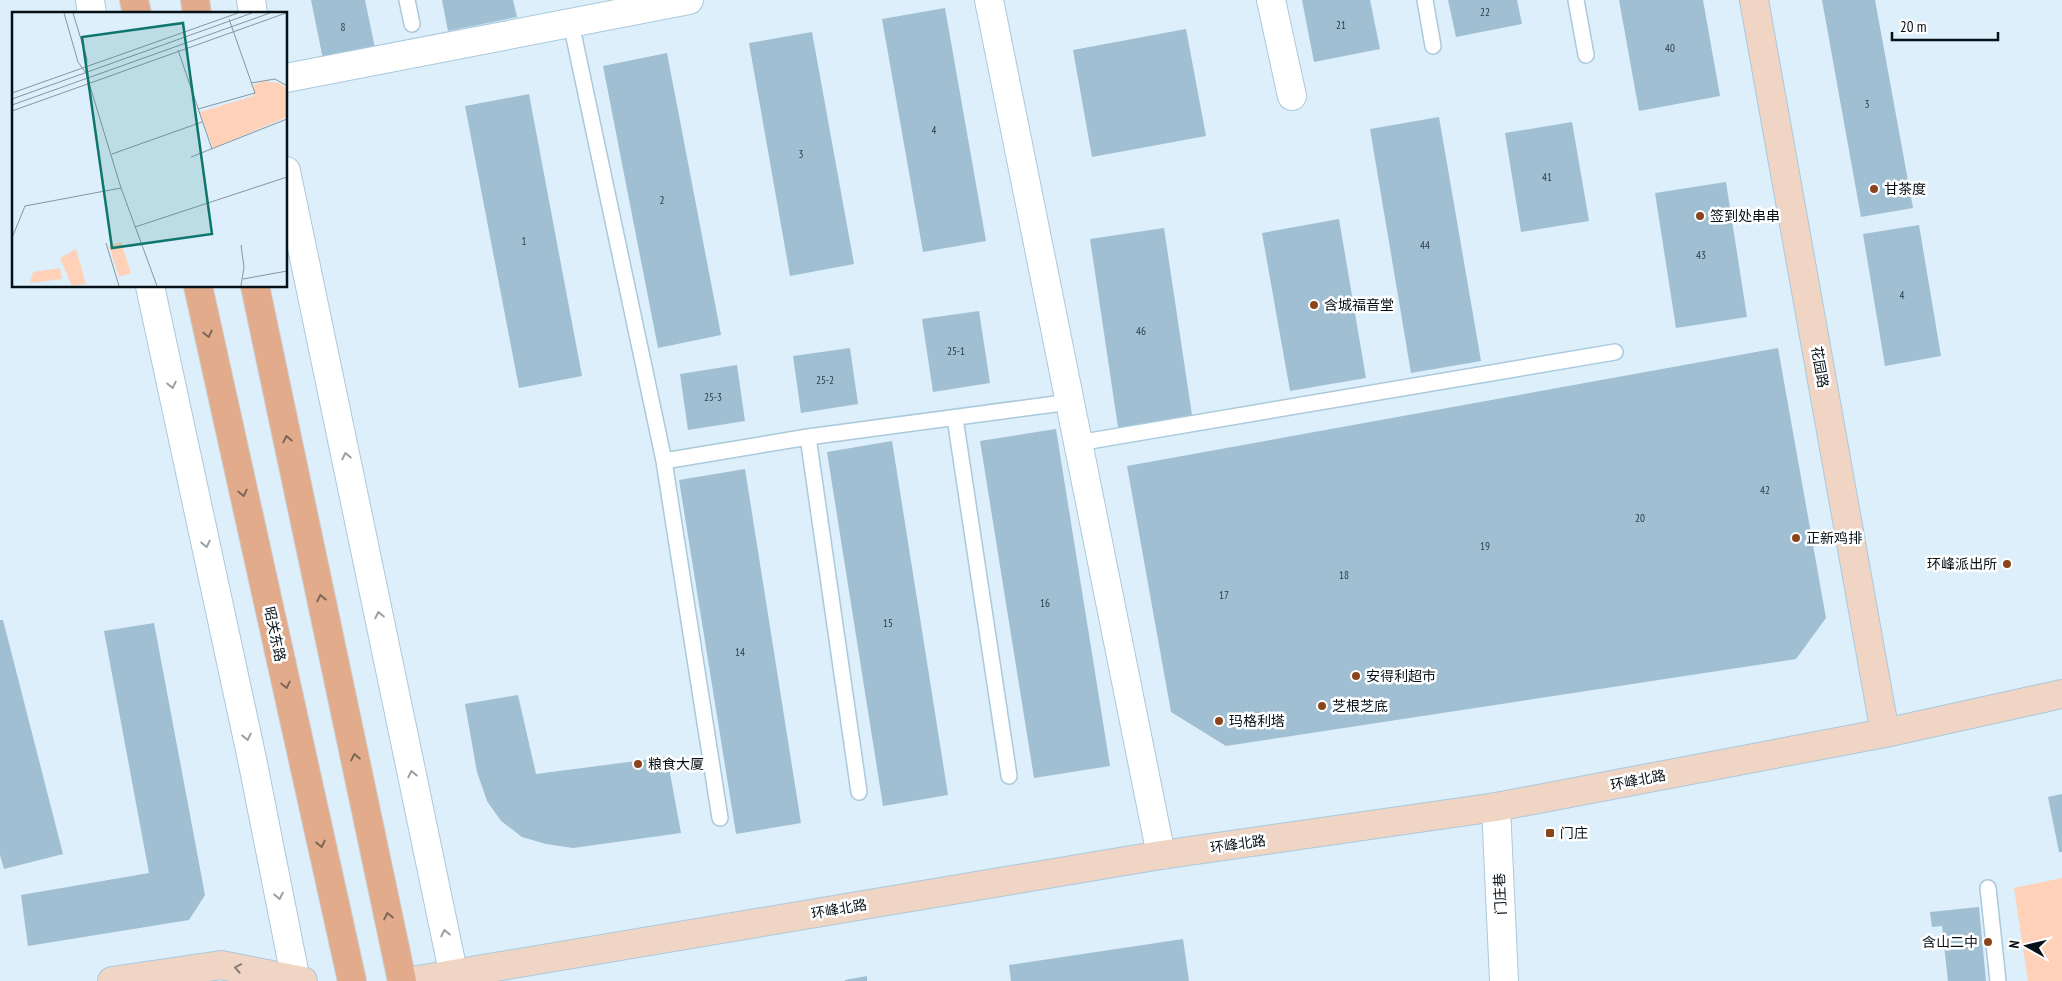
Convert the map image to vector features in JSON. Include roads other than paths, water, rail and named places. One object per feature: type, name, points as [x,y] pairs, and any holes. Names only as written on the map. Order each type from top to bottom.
[{"type":"main road","name":"花园路","points":[[1754,0],[1885,733]]},
{"type":"main road","name":"昭关东路","points":[[198,288],[352,981]]},
{"type":"main road","points":[[254,288],[402,981]]},
{"type":"main road","name":"环峰北路","points":[[412,981],[454,978],[1161,855],[1496,807],[1885,733],[2062,694]]},
{"type":"main road","points":[[112,981],[221,965],[303,981]]},
{"type":"street","points":[[288,78],[689,0]]},
{"type":"street","points":[[989,0],[1161,855]]},
{"type":"street","points":[[1271,0],[1292,96]]},
{"type":"street","points":[[288,181],[454,978]]},
{"type":"street","points":[[150,288],[250,749],[296,981]]},
{"type":"street","name":"门庄巷","points":[[1496,807],[1504,981]]},
{"type":"lane","points":[[407,0],[412,24]]},
{"type":"lane","points":[[1425,0],[1433,46]]},
{"type":"lane","points":[[1576,0],[1586,56]]},
{"type":"lane","points":[[571,23],[664,461],[720,818]]},
{"type":"lane","points":[[1078,443],[1615,352]]},
{"type":"lane","points":[[664,461],[808,437],[1070,402]]},
{"type":"lane","points":[[955,418],[1010,776]]},
{"type":"lane","points":[[808,437],[859,792]]},
{"type":"lane","points":[[1988,888],[1998,981]]},
{"type":"place","name":"甘茶度","points":[[1874,189]]},
{"type":"place","name":"签到处串串","points":[[1700,216]]},
{"type":"place","name":"含城福音堂","points":[[1314,305]]},
{"type":"place","name":"正新鸡排","points":[[1796,538]]},
{"type":"place","name":"环峰派出所","points":[[2007,564]]},
{"type":"place","name":"安得利超市","points":[[1356,676]]},
{"type":"place","name":"芝根芝底","points":[[1322,706]]},
{"type":"place","name":"玛格利塔","points":[[1219,721]]},
{"type":"place","name":"粮食大厦","points":[[638,764]]},
{"type":"place","name":"门庄","points":[[1550,833]]},
{"type":"place","name":"含山二中","points":[[1988,942]]}]
